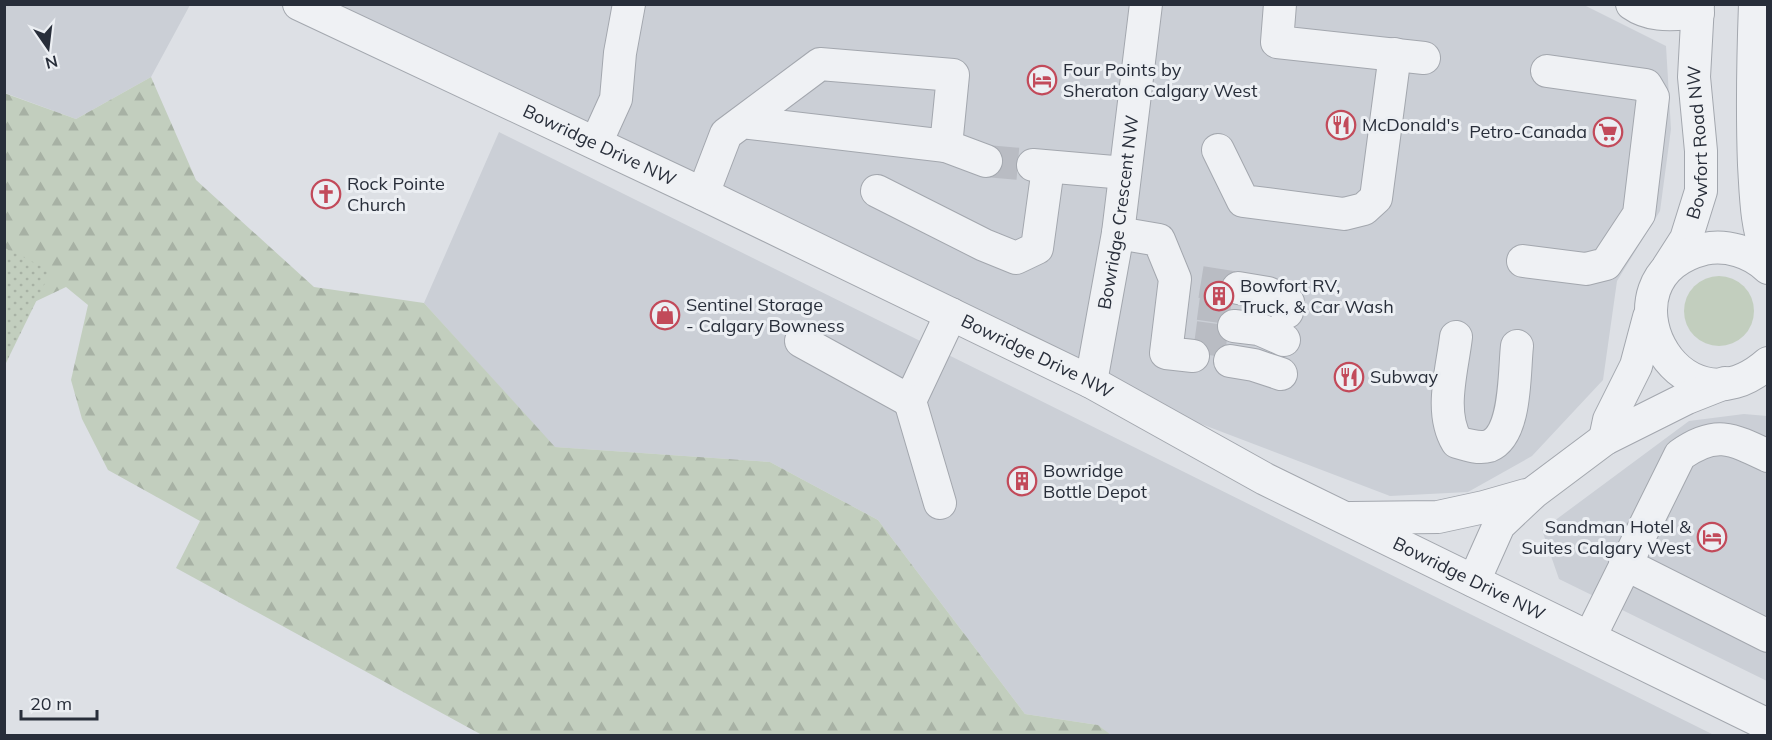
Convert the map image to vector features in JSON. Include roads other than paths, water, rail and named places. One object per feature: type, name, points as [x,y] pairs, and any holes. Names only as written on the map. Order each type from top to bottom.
[{"type":"street","name":"Bowridge Drive NW","points":[[298,4],[703,194],[1091,382],[1265,480],[1767,725]]},
{"type":"street","points":[[596,143],[616,99],[620,53],[629,4]]},
{"type":"street","name":"Bowridge Crescent NW","points":[[1091,382],[1118,233],[1146,4]]},
{"type":"street","points":[[1218,150],[1243,201],[1344,214],[1364,209],[1376,198],[1409,56],[1277,42],[1280,4]]},
{"type":"street","points":[[1632,4],[1644,13],[1659,15],[1698,9]]},
{"type":"street","points":[[1755,4],[1760,87],[1757,213],[1767,256]]},
{"type":"street","name":"Bowfort Road NW","points":[[1651,310],[1656,291],[1686,239],[1701,191],[1701,151],[1694,77],[1698,9]]},
{"type":"street","points":[[703,194],[726,134],[820,64],[954,75],[946,146]]},
{"type":"street","points":[[1523,261],[1586,269],[1606,264],[1639,214],[1653,97],[1646,85],[1546,71]]},
{"type":"street","points":[[742,122],[946,146],[986,161]]},
{"type":"street","points":[[877,191],[984,245],[1016,258],[1037,248],[1040,166],[1125,173]]},
{"type":"street","points":[[1118,233],[1159,240],[1186,315]]},
{"type":"street","points":[[1665,273],[1691,254],[1706,249],[1722,248],[1753,256],[1767,268]]},
{"type":"street","points":[[1268,293],[1288,302],[1284,341],[1254,365],[1234,325],[1268,293]]},
{"type":"street","points":[[1651,310],[1652,330],[1659,349],[1671,364],[1687,376],[1705,382],[1751,376]]},
{"type":"street","points":[[1605,439],[1609,420],[1636,366],[1651,310]]},
{"type":"street","points":[[940,504],[910,401],[951,314]]},
{"type":"street","points":[[1456,337],[1447,414],[1449,428],[1457,442],[1473,447],[1490,446],[1502,435],[1510,419],[1516,346]]},
{"type":"street","points":[[801,341],[910,401]]},
{"type":"street","points":[[1474,581],[1499,525],[1533,493],[1605,439],[1669,406],[1751,376]]},
{"type":"street","points":[[1590,637],[1680,455],[1699,441],[1722,439],[1742,443],[1767,456]]},
{"type":"street","points":[[1346,518],[1438,517],[1533,493]]},
{"type":"street","points":[[1625,564],[1767,636]]},
{"type":"tunnel","points":[[986,161],[1033,165]]},
{"type":"tunnel","points":[[1201,282],[1238,288]]},
{"type":"tunnel","points":[[1199,304],[1236,309]]},
{"type":"tunnel","points":[[1195,337],[1232,342]]},
{"type":"place","name":"Four Points by Sheraton Calgary West","points":[[1042,80]]},
{"type":"place","name":"McDonald's","points":[[1341,125]]},
{"type":"place","name":"Petro-Canada","points":[[1608,132]]},
{"type":"place","name":"Rock Pointe Church","points":[[326,194]]},
{"type":"place","name":"Bowfort RV, Truck, & Car Wash","points":[[1219,296]]},
{"type":"place","name":"Sentinel Storage - Calgary Bowness","points":[[665,315]]},
{"type":"place","name":"Subway","points":[[1349,377]]},
{"type":"place","name":"Bowridge Bottle Depot","points":[[1022,481]]},
{"type":"place","name":"Sandman Hotel & Suites Calgary West","points":[[1712,537]]}]
